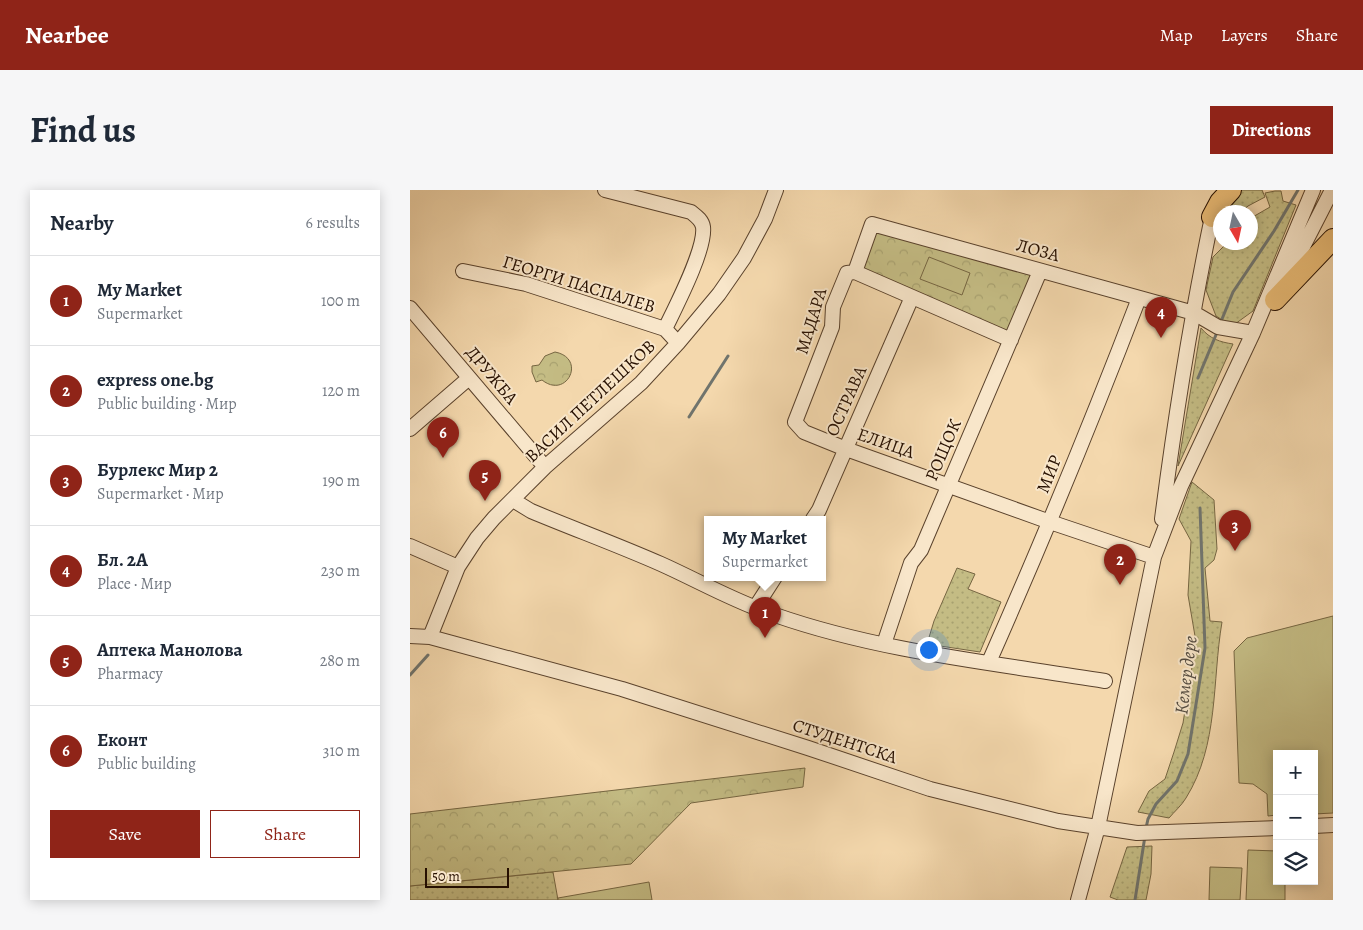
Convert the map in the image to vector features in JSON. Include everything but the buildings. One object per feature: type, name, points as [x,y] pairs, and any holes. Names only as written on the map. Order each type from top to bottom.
[{"type":"highway","points":[[1208,190],[1212,217]]},
{"type":"highway","points":[[1212,217],[1220,202],[1230,190]]},
{"type":"highway","points":[[1276,300],[1333,238]]},
{"type":"street","points":[[605,190],[691,212],[697,216],[703,225],[703,236],[690,275],[665,329]]},
{"type":"street","name":"ВАСИЛ ПЕТЛЕШКОВ","points":[[430,637],[458,567],[477,538],[545,467],[641,383],[678,343],[718,294],[744,258],[776,190]]},
{"type":"street","points":[[1078,900],[1098,827],[1154,557],[1185,477],[1253,333],[1313,190]]},
{"type":"street","points":[[1253,333],[1276,300],[1332,190]]},
{"type":"street","points":[[1160,539],[1168,470],[1212,217]]},
{"type":"street","name":"ЛОЗА","points":[[872,224],[1194,313],[1218,327],[1253,333]]},
{"type":"street","name":"МАДАРА","points":[[804,432],[795,422],[832,327],[833,307],[847,273],[855,272],[872,224]]},
{"type":"street","name":"РОЩОК","points":[[884,644],[911,563],[921,550],[1040,270]]},
{"type":"street","name":"ГЕОРГИ ПАСПАЛЕВ","points":[[464,272],[526,284],[665,329],[678,343]]},
{"type":"street","points":[[855,272],[1011,340]]},
{"type":"street","name":"ОСТРАВА","points":[[815,516],[912,297]]},
{"type":"street","name":"МИР","points":[[989,662],[1050,522],[1139,298]]},
{"type":"street","name":"ДРУЖБА","points":[[410,308],[545,467]]},
{"type":"street","points":[[410,429],[470,378]]},
{"type":"street","name":"ЕЛИЦА","points":[[804,432],[846,449],[1050,522],[1154,557]]},
{"type":"street","points":[[513,500],[531,511],[660,564],[755,608],[835,633],[932,654],[1105,681]]},
{"type":"street","points":[[410,546],[458,567]]},
{"type":"street","points":[[755,608],[772,581]]},
{"type":"street","name":"СТУДЕНТСКА","points":[[410,636],[430,637],[639,694],[808,748],[930,790],[1058,821],[1137,833],[1273,828]]},
{"type":"street","points":[[1318,826],[1333,826]]},
{"type":"green space","points":[[1240,190],[1262,190],[1265,197],[1250,205],[1227,205]]},
{"type":"green space","points":[[1281,191],[1283,201],[1296,205],[1253,311],[1235,324],[1224,321],[1216,316],[1206,290],[1213,257],[1220,250],[1258,250],[1258,214],[1270,207],[1265,193]]},
{"type":"green space","points":[[872,224],[1040,271],[1011,340],[855,272]]},
{"type":"green space","points":[[929,257],[970,273],[962,295],[920,279]]},
{"type":"green space","points":[[1201,328],[1208,335],[1216,339],[1233,344],[1178,466]]},
{"type":"green space","points":[[555,352],[565,356],[570,362],[572,369],[570,376],[566,382],[559,385],[551,385],[542,380],[536,382],[532,366],[539,365],[545,356]]},
{"type":"green space","points":[[1192,482],[1214,500],[1217,549],[1214,560],[1205,568],[1210,621],[1222,622],[1213,712],[1204,756],[1197,778],[1186,798],[1169,818],[1138,812],[1149,791],[1165,779],[1183,723],[1196,642],[1188,595],[1191,541],[1179,519]]},
{"type":"green space","points":[[957,568],[975,574],[968,589],[1001,602],[980,652],[927,644],[934,621]]},
{"type":"green space","points":[[1333,616],[1333,813],[1318,814],[1318,750],[1273,750],[1273,815],[1268,816],[1267,794],[1253,784],[1239,783],[1234,651],[1247,638]]},
{"type":"green space","points":[[805,768],[803,787],[691,803],[631,864],[410,886],[410,814]]},
{"type":"green space","points":[[1152,846],[1151,874],[1146,900],[1118,900],[1110,897],[1127,847]]},
{"type":"green space","points":[[1248,850],[1273,851],[1273,885],[1285,885],[1285,900],[1246,900]]},
{"type":"green space","points":[[1210,867],[1242,868],[1240,900],[1209,900]]},
{"type":"green space","points":[[553,872],[558,900],[410,900],[410,886]]},
{"type":"green space","points":[[649,882],[652,900],[558,900],[558,898]]},
{"type":"waterway","name":"Кемер дере","points":[[1220,324],[1233,292],[1274,231],[1298,190]]},
{"type":"waterway","name":"Кемер дере","points":[[1198,378],[1218,330]]},
{"type":"waterway","points":[[689,417],[728,356]]},
{"type":"waterway","name":"Кемер дере","points":[[1146,828],[1148,819],[1156,804],[1177,781],[1188,754],[1205,648],[1200,508]]},
{"type":"waterway","points":[[410,675],[428,655]]},
{"type":"waterway","points":[[1135,900],[1145,836]]},
{"type":"place","name":"Бл. 2А","points":[[1161,338]]},
{"type":"place","name":"Еконт","points":[[443,458]]},
{"type":"place","name":"Аптека Манолова","points":[[485,501]]},
{"type":"place","name":"Бурлекс Мир 2","points":[[1235,551]]},
{"type":"place","name":"express one.bg","points":[[1120,585]]},
{"type":"place","name":"My Market","points":[[765,638]]}]
